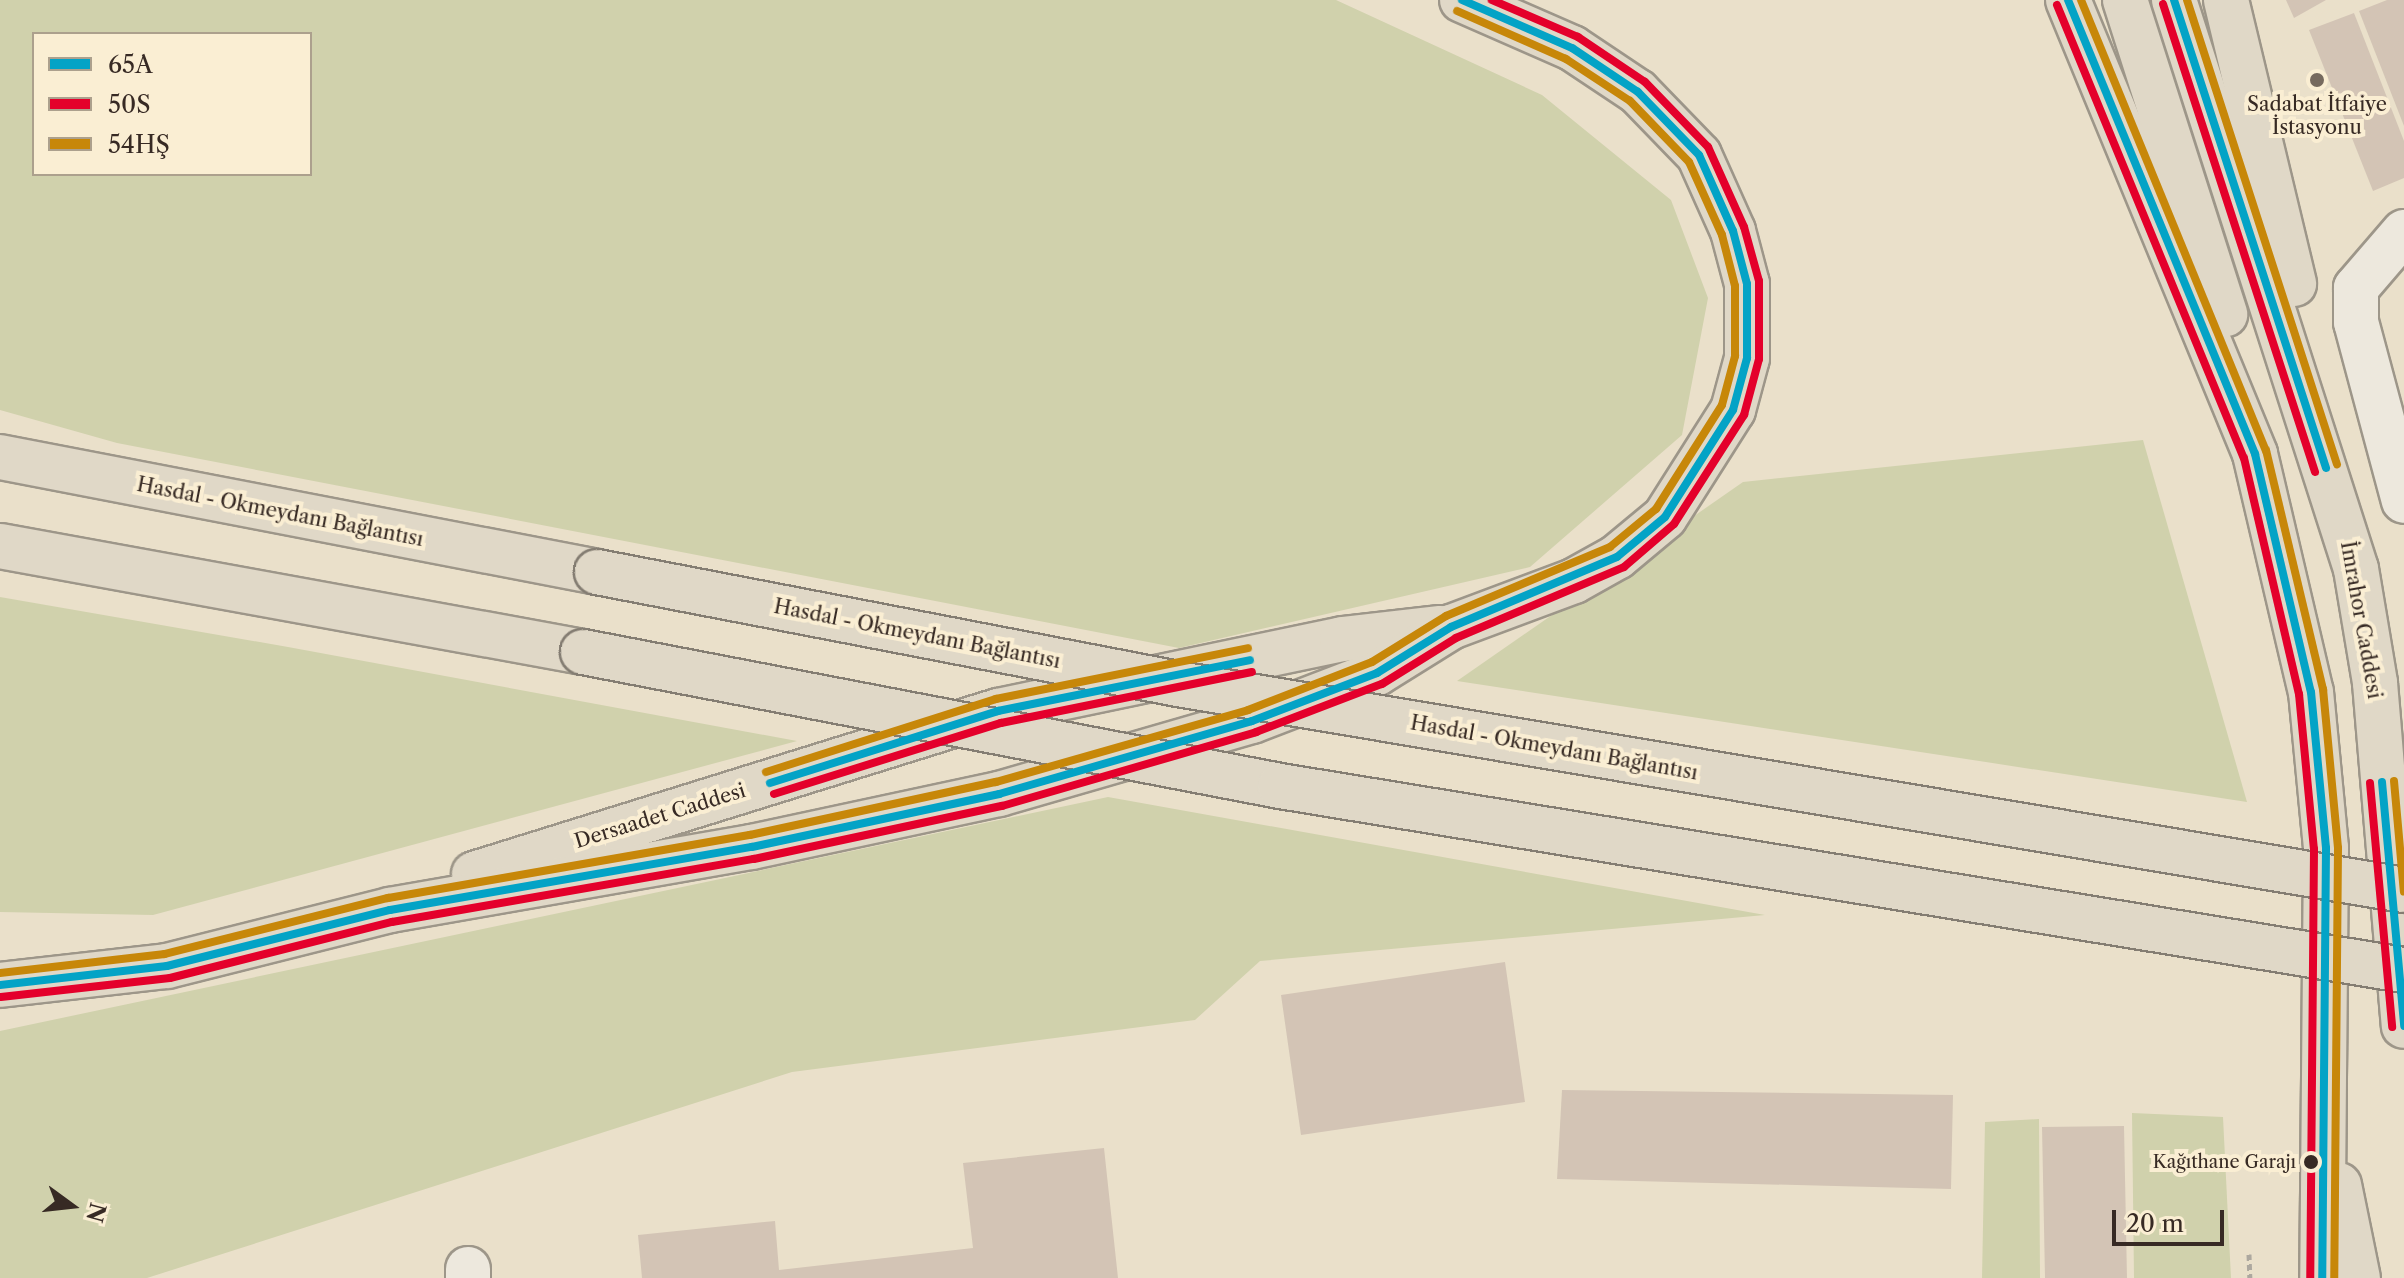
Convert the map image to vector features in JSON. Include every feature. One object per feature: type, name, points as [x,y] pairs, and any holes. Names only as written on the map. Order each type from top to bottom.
[{"type":"main road","name":"Dersaadet Caddesi","points":[[0,985],[167,966],[390,910],[752,847],[1013,790],[1252,721],[1377,673],[1451,627],[1574,581],[1665,517],[1733,410],[1747,358],[1747,284],[1733,231],[1676,125],[1572,48],[1462,0]]},
{"type":"main road","points":[[2068,0],[2255,454]]},
{"type":"main road","points":[[2125,0],[2210,258],[2311,692],[2326,848],[2322,1278]]},
{"type":"main road","name":"İmrahor Caddesi","points":[[2174,0],[2308,406],[2356,569],[2375,683],[2404,1026]]},
{"type":"main road","points":[[2226,0],[2290,255],[2308,406]]},
{"type":"main road","name":"Hasdal - Okmeydanı Bağlantısı","points":[[0,457],[1207,689],[2404,890]]},
{"type":"main road","points":[[0,546],[583,652],[1280,786],[2404,970]]},
{"type":"main road","name":"Dersaadet Caddesi","points":[[390,910],[519,859],[998,711],[1342,639],[1451,627]]},
{"type":"main road","points":[[2324,1128],[2358,1278]]},
{"type":"lane","points":[[2404,232],[2356,288],[2356,322],[2404,501]]},
{"type":"path","points":[[2249,1254],[2250,1278]]},
{"type":"green space","points":[[0,0],[1336,0],[1542,95],[1671,200],[1708,298],[1682,435],[1530,567],[1179,648],[117,443],[0,410]]},
{"type":"green space","points":[[2143,440],[2247,802],[1457,681],[1743,482]]},
{"type":"green space","points":[[0,597],[797,741],[153,915],[0,912]]},
{"type":"green space","points":[[1108,797],[1765,915],[1260,961],[1195,1020],[792,1072],[147,1278],[0,1278],[0,1031]]},
{"type":"green space","points":[[2132,1113],[2223,1117],[2231,1278],[2134,1278]]},
{"type":"green space","points":[[2039,1119],[2040,1278],[1982,1278],[1985,1122]]},
{"type":"building","points":[[2286,0],[2326,0],[2294,18]]},
{"type":"building","points":[[2387,0],[2404,0],[2404,126],[2359,11]]},
{"type":"building","points":[[2354,13],[2404,141],[2404,178],[2373,191],[2309,30]]},
{"type":"building","points":[[1505,962],[1525,1102],[1301,1135],[1281,995]]},
{"type":"building","points":[[1562,1090],[1953,1095],[1951,1189],[1557,1179]]},
{"type":"building","points":[[2124,1126],[2127,1278],[2045,1278],[2042,1127]]},
{"type":"building","points":[[1104,1148],[1118,1278],[642,1278],[638,1235],[775,1221],[779,1270],[973,1248],[963,1163]]},
{"type":"transit line","name":"65A","points":[[0,985],[167,966],[390,910],[752,847],[999,794],[1252,721],[1377,673],[1451,627],[1617,557],[1665,517],[1733,410],[1747,358],[1747,284],[1733,231],[1699,155],[1638,92],[1572,48],[1462,0]]},
{"type":"transit line","name":"50S","points":[[1,997],[170,978],[392,922],[754,859],[1002,806],[1256,732],[1382,684],[1456,638],[1624,567],[1674,524],[1744,415],[1759,359],[1759,281],[1744,227],[1708,147],[1645,82],[1578,37],[1492,0]]},
{"type":"transit line","name":"65A","points":[[2068,0],[2255,454],[2311,692],[2326,848],[2322,1278]]},
{"type":"transit line","name":"54HŞ","points":[[2081,0],[2266,450],[2323,689],[2338,848],[2334,1278]]},
{"type":"transit line","name":"65A","points":[[2174,0],[2326,468]]},
{"type":"transit line","name":"54HŞ","points":[[2187,0],[2337,464]]},
{"type":"transit line","name":"50S","points":[[2163,4],[2315,472]]},
{"type":"transit line","name":"50S","points":[[2057,5],[2244,458],[2299,694],[2314,849],[2310,1278]]},
{"type":"transit line","name":"54HŞ","points":[[0,973],[165,954],[388,898],[750,835],[996,782],[1248,710],[1372,662],[1446,616],[1610,547],[1656,509],[1722,405],[1735,356],[1735,286],[1722,235],[1689,162],[1630,101],[1566,59],[1457,11]]},
{"type":"transit line","name":"54HŞ","points":[[766,772],[996,699],[1248,648]]},
{"type":"transit line","name":"65A","points":[[770,783],[998,711],[1250,660]]},
{"type":"transit line","name":"50S","points":[[774,794],[1001,723],[1252,672]]},
{"type":"transit line","name":"54HŞ","points":[[2394,781],[2404,892]]},
{"type":"transit line","name":"65A","points":[[2382,782],[2404,1026]]},
{"type":"transit line","name":"50S","points":[[2370,783],[2392,1027]]},
{"type":"place","name":"Sadabat İtfaiye İstasyonu","points":[[2317,80]]},
{"type":"place","name":"Kağıthane Garajı","points":[[2311,1162]]}]
